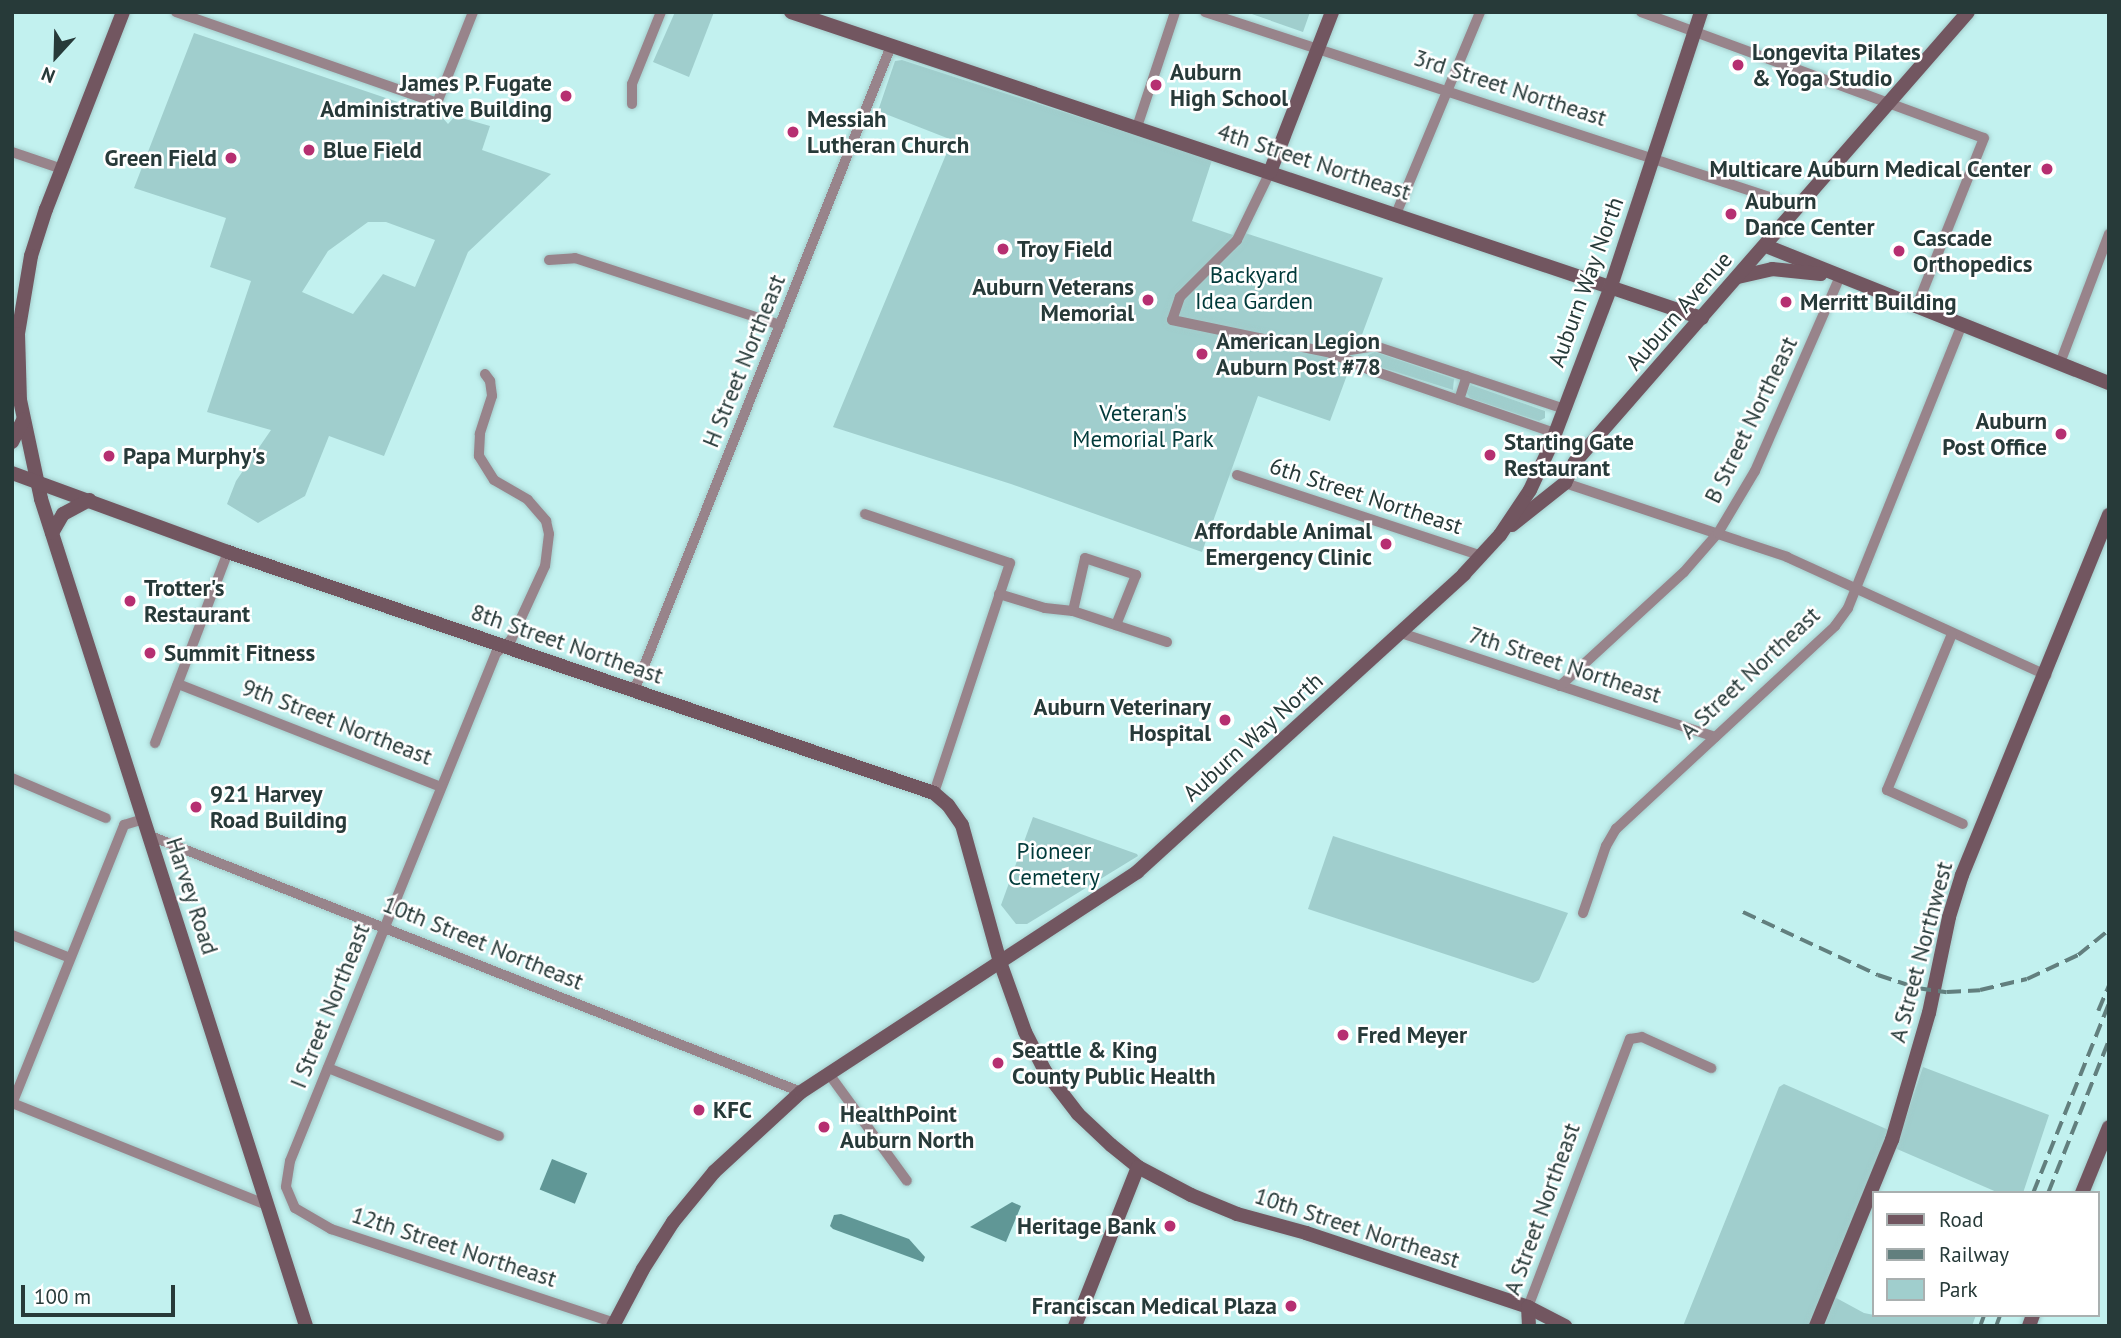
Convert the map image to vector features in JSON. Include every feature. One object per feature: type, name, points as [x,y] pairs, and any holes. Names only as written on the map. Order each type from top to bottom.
[{"type":"street","name":"Harvey Road","points":[[123,12],[30,257],[20,310],[18,365],[23,420],[36,481],[52,533],[306,1326]]},
{"type":"street","points":[[176,12],[437,103],[474,12]]},
{"type":"street","points":[[632,104],[632,84],[661,12]]},
{"type":"street","name":"4th Street Northeast","points":[[791,12],[1702,318]]},
{"type":"street","points":[[1137,127],[1175,12]]},
{"type":"street","name":"3rd Street Northeast","points":[[1205,12],[1800,207]]},
{"type":"street","points":[[1332,12],[1270,172],[1237,240],[1180,297],[1172,320],[1331,354],[1555,433]]},
{"type":"street","points":[[1396,214],[1480,12]]},
{"type":"street","points":[[1641,12],[1984,138],[1916,308]]},
{"type":"street","name":"Auburn Way North","points":[[614,1324],[643,1269],[673,1222],[714,1172],[801,1092],[1144,867],[1401,633],[1482,556],[1500,535],[1530,490],[1555,433],[1611,286],[1701,12]]},
{"type":"street","name":"Auburn Avenue","points":[[1565,483],[1575,462],[1891,104],[1968,12]]},
{"type":"street","name":"H Street Northeast","points":[[634,691],[891,46]]},
{"type":"street","points":[[12,152],[62,169]]},
{"type":"street","points":[[2060,363],[2109,234]]},
{"type":"street","points":[[1766,246],[2109,383]]},
{"type":"street","points":[[549,260],[575,258],[780,325]]},
{"type":"street","points":[[1738,277],[1772,269],[1840,276]]},
{"type":"street","name":"B Street Northeast","points":[[1560,686],[1684,572],[1718,533],[1760,461],[1840,276]]},
{"type":"street","name":"A Street Northeast","points":[[1583,913],[1606,846],[1616,829],[1835,626],[1858,588],[1962,325]]},
{"type":"street","points":[[1331,354],[1375,346],[1564,409]]},
{"type":"street","name":"I Street Northeast","points":[[289,1198],[286,1186],[290,1161],[441,787],[496,653],[511,640],[545,566],[548,549],[546,521],[536,507],[494,480],[479,456],[480,434],[492,396],[490,381],[485,374]]},
{"type":"street","points":[[1459,400],[1467,376]]},
{"type":"street","points":[[12,442],[23,420]]},
{"type":"street","name":"8th Street Northeast","points":[[12,473],[228,552],[934,793],[948,805],[962,825],[1000,962]]},
{"type":"street","name":"6th Street Northeast","points":[[1237,475],[1482,556]]},
{"type":"street","points":[[1500,535],[1565,483],[1787,557],[2046,675]]},
{"type":"street","points":[[52,533],[63,514],[89,500]]},
{"type":"street","points":[[865,514],[1010,563],[934,793]]},
{"type":"street","name":"A Street Northwest","points":[[1816,1326],[1897,1126],[1929,1013],[1949,917],[1962,875],[2046,675],[2109,515]]},
{"type":"street","points":[[155,743],[228,552]]},
{"type":"street","points":[[1073,611],[1085,558],[1136,575],[1116,625]]},
{"type":"street","points":[[999,594],[1045,608],[1073,611],[1167,642]]},
{"type":"street","name":"7th Street Northeast","points":[[1401,633],[1715,737]]},
{"type":"street","points":[[1952,634],[1887,790],[1963,824]]},
{"type":"street","name":"9th Street Northeast","points":[[178,684],[441,787]]},
{"type":"street","points":[[12,778],[106,818]]},
{"type":"street","points":[[144,819],[124,825],[12,1103],[267,1205]]},
{"type":"street","name":"10th Street Northeast","points":[[148,835],[801,1092]]},
{"type":"street","points":[[12,935],[69,958]]},
{"type":"street","points":[[1000,962],[1025,1032],[1045,1071],[1087,1124],[1138,1167],[1074,1326]]},
{"type":"street","name":"A Street Northeast","points":[[1527,1320],[1630,1039],[1642,1037],[1711,1068]]},
{"type":"street","points":[[328,1068],[499,1136]]},
{"type":"street","points":[[829,1074],[907,1181]]},
{"type":"street","points":[[2083,1191],[2109,1126]]},
{"type":"street","name":"10th Street Northeast","points":[[1138,1167],[1191,1195],[1237,1214],[1306,1233],[1527,1320],[1565,1326]]},
{"type":"street","name":"12th Street Northeast","points":[[289,1198],[304,1216],[331,1229],[614,1324]]},
{"type":"green space","points":[[675,12],[714,12],[689,77],[653,62]]},
{"type":"green space","points":[[1246,12],[1310,12],[1303,32]]},
{"type":"green space","points":[[194,33],[442,117],[448,124],[455,116],[490,126],[482,150],[551,174],[468,252],[384,456],[329,436],[305,496],[258,523],[227,504],[236,481],[271,430],[207,412],[251,281],[210,267],[226,218],[134,188]],"holes":[[[368,222],[386,222],[435,240],[415,287],[383,274],[353,314],[302,292],[328,251]]]},
{"type":"green space","points":[[902,60],[1212,160],[1192,221],[1233,235],[1236,230],[1383,278],[1330,421],[1258,396],[1202,552],[1011,484],[833,427],[952,140],[878,111],[895,61]]},
{"type":"green space","points":[[1375,352],[1454,379],[1453,390],[1371,364],[1367,361],[1368,355]]},
{"type":"green space","points":[[1471,385],[1545,411],[1545,418],[1539,421],[1470,398],[1466,392]]},
{"type":"green space","name":"Pioneer Cemetery","points":[[1033,817],[1138,856],[1027,924],[1016,924],[1001,905]]},
{"type":"green space","points":[[1333,836],[1568,913],[1539,980],[1533,983],[1308,909]]},
{"type":"green space","points":[[1923,1067],[2049,1115],[2024,1191],[1994,1191],[1890,1146],[1829,1294],[1872,1315],[1872,1317],[1975,1317],[1972,1326],[1683,1326],[1779,1087],[1784,1084],[1900,1135]]},
{"type":"shaded area","points":[[552,1159],[587,1173],[575,1204],[540,1190]]},
{"type":"shaded area","points":[[1012,1202],[1021,1206],[1006,1242],[970,1227]]},
{"type":"shaded area","points":[[841,1214],[909,1239],[925,1257],[923,1262],[833,1229],[830,1226],[834,1215]]},
{"type":"railway","points":[[1743,912],[1878,975],[1917,988],[1947,992],[1980,990],[2027,979],[2078,955],[2109,930]]},
{"type":"railway","points":[[2098,1011],[2109,985]]},
{"type":"railway","points":[[2034,1191],[2109,1003]]},
{"type":"railway","points":[[2049,1191],[2109,1040]]},
{"type":"railway","points":[[1980,1326],[1983,1317]]},
{"type":"railway","points":[[1996,1326],[1999,1317]]},
{"type":"place","name":"Longevita Pilates & Yoga Studio","points":[[1738,65]]},
{"type":"place","name":"Auburn High School","points":[[1156,85]]},
{"type":"place","name":"James P. Fugate Administrative Building","points":[[566,96]]},
{"type":"place","name":"Messiah Lutheran Church","points":[[793,132]]},
{"type":"place","name":"Blue Field","points":[[309,150]]},
{"type":"place","name":"Green Field","points":[[231,158]]},
{"type":"place","name":"Multicare Auburn Medical Center","points":[[2047,169]]},
{"type":"place","name":"Auburn Dance Center","points":[[1731,214]]},
{"type":"place","name":"Troy Field","points":[[1003,249]]},
{"type":"place","name":"Cascade Orthopedics","points":[[1899,251]]},
{"type":"place","name":"Auburn Veterans Memorial","points":[[1148,300]]},
{"type":"place","name":"Merritt Building","points":[[1786,302]]},
{"type":"place","name":"American Legion Auburn Post #78","points":[[1202,354]]},
{"type":"place","name":"Auburn Post Office","points":[[2061,434]]},
{"type":"place","name":"Starting Gate Restaurant","points":[[1490,455]]},
{"type":"place","name":"Papa Murphy's","points":[[109,456]]},
{"type":"place","name":"Affordable Animal Emergency Clinic","points":[[1386,544]]},
{"type":"place","name":"Trotter's Restaurant","points":[[130,601]]},
{"type":"place","name":"Summit Fitness","points":[[150,653]]},
{"type":"place","name":"Auburn Veterinary Hospital","points":[[1225,720]]},
{"type":"place","name":"921 Harvey Road Building","points":[[196,807]]},
{"type":"place","name":"Fred Meyer","points":[[1343,1035]]},
{"type":"place","name":"Seattle & King County Public Health","points":[[998,1063]]},
{"type":"place","name":"KFC","points":[[699,1110]]},
{"type":"place","name":"HealthPoint Auburn North","points":[[824,1127]]},
{"type":"place","name":"Heritage Bank","points":[[1170,1226]]},
{"type":"place","name":"Franciscan Medical Plaza","points":[[1291,1306]]},
{"type":"park label","name":"Backyard Idea Garden","points":[[1254,288]]},
{"type":"park label","name":"Veteran's Memorial Park","points":[[1143,426]]}]
